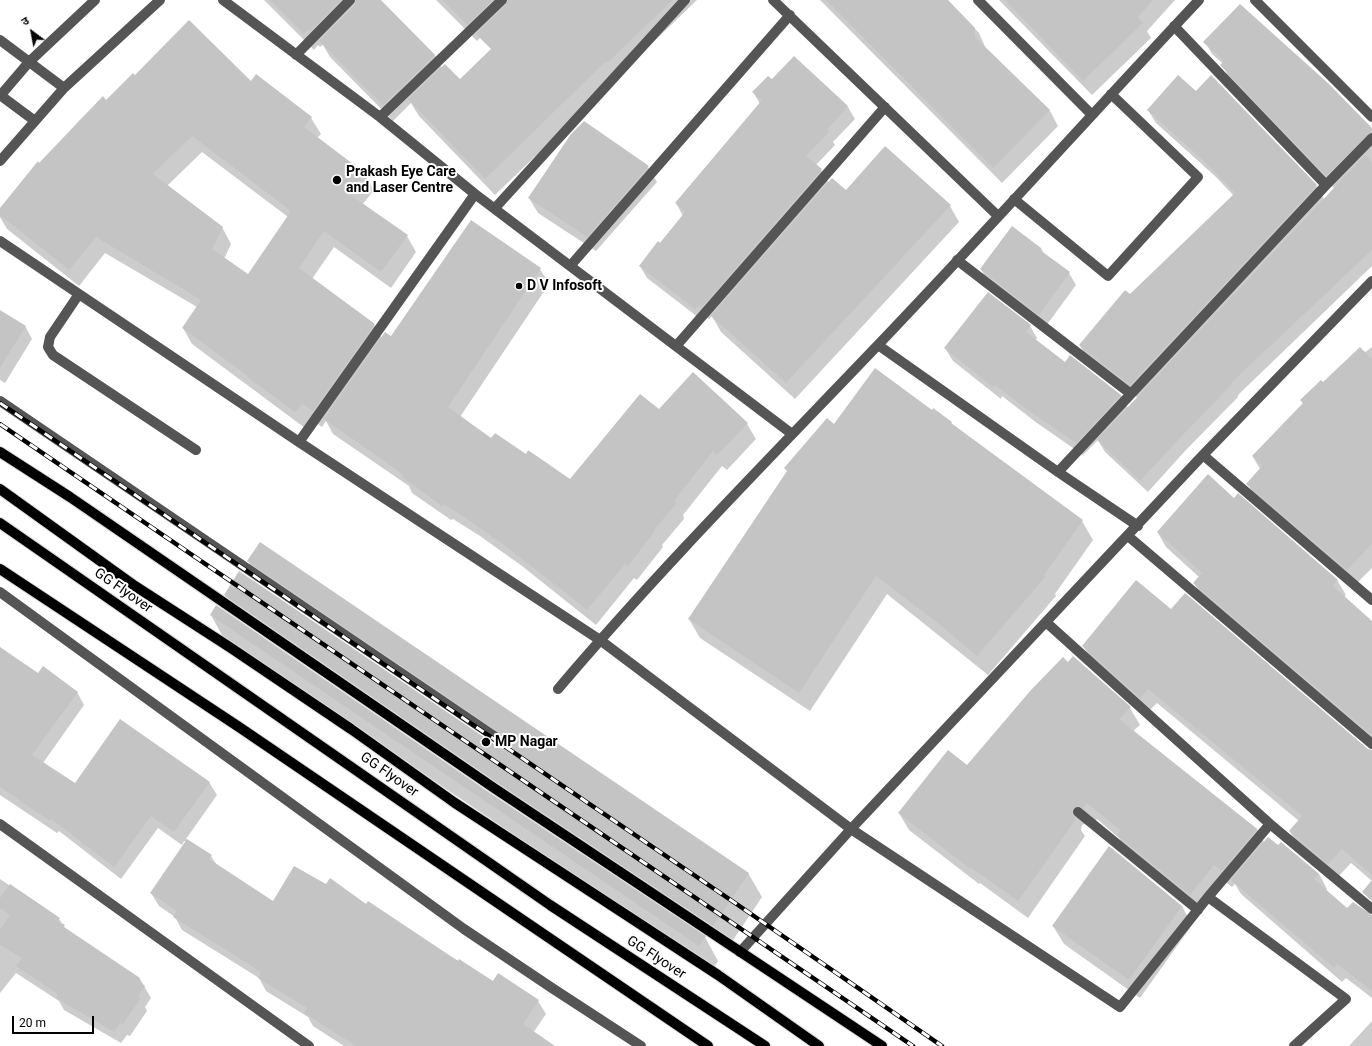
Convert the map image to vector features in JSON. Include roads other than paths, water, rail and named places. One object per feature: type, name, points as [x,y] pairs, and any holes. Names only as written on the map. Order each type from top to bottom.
[{"type":"main road","points":[[0,452],[76,502],[501,792],[882,1046]]},
{"type":"main road","points":[[0,489],[135,586],[231,648],[351,729],[455,803],[718,975],[819,1046]]},
{"type":"main road","name":"GG Flyover","points":[[0,523],[550,904],[765,1046]]},
{"type":"main road","points":[[0,569],[239,727],[708,1046]]},
{"type":"street","points":[[35,121],[0,95],[29,62],[95,0]]},
{"type":"street","points":[[0,161],[64,88],[160,0]]},
{"type":"street","points":[[223,0],[380,117],[475,194],[677,345],[792,434]]},
{"type":"street","points":[[296,55],[350,0]]},
{"type":"street","points":[[380,117],[502,0]]},
{"type":"street","points":[[495,208],[685,0]]},
{"type":"street","points":[[773,0],[998,216]]},
{"type":"street","points":[[978,0],[1092,115]]},
{"type":"street","points":[[558,689],[600,640],[792,434],[878,345],[1199,0]]},
{"type":"street","points":[[1255,0],[1372,117]]},
{"type":"street","points":[[571,265],[790,16]]},
{"type":"street","points":[[1174,26],[1326,185]]},
{"type":"street","points":[[0,40],[64,88]]},
{"type":"street","points":[[1014,199],[1108,276],[1198,177],[1112,94]]},
{"type":"street","points":[[677,345],[885,107]]},
{"type":"street","points":[[1058,472],[1326,185],[1372,138]]},
{"type":"street","points":[[299,442],[475,194]]},
{"type":"street","points":[[0,241],[299,442],[600,640],[851,829],[1120,1007],[1208,897],[1270,824]]},
{"type":"street","points":[[957,260],[1131,394]]},
{"type":"street","points":[[740,952],[851,829],[1047,623],[1203,455],[1372,281]]},
{"type":"street","points":[[79,294],[50,337],[48,347],[53,355],[196,450]]},
{"type":"street","points":[[878,345],[1058,472],[1138,526]]},
{"type":"street","points":[[0,401],[504,743]]},
{"type":"street","points":[[1203,455],[1372,600]]},
{"type":"street","points":[[1128,536],[1372,744]]},
{"type":"street","points":[[0,592],[464,929],[641,1046]]},
{"type":"street","points":[[1047,623],[1270,824],[1372,909]]},
{"type":"street","points":[[1078,812],[1198,910]]},
{"type":"street","points":[[0,824],[309,1046]]},
{"type":"street","points":[[1208,897],[1346,999],[1294,1046]]},
{"type":"railway","points":[[0,403],[738,905],[942,1046]]},
{"type":"railway","points":[[0,424],[913,1046]]},
{"type":"place","name":"Prakash Eye Care and Laser Centre","points":[[337,180]]},
{"type":"place","name":"D V Infosoft","points":[[519,286]]},
{"type":"place","name":"MP Nagar","points":[[486,742]]}]
